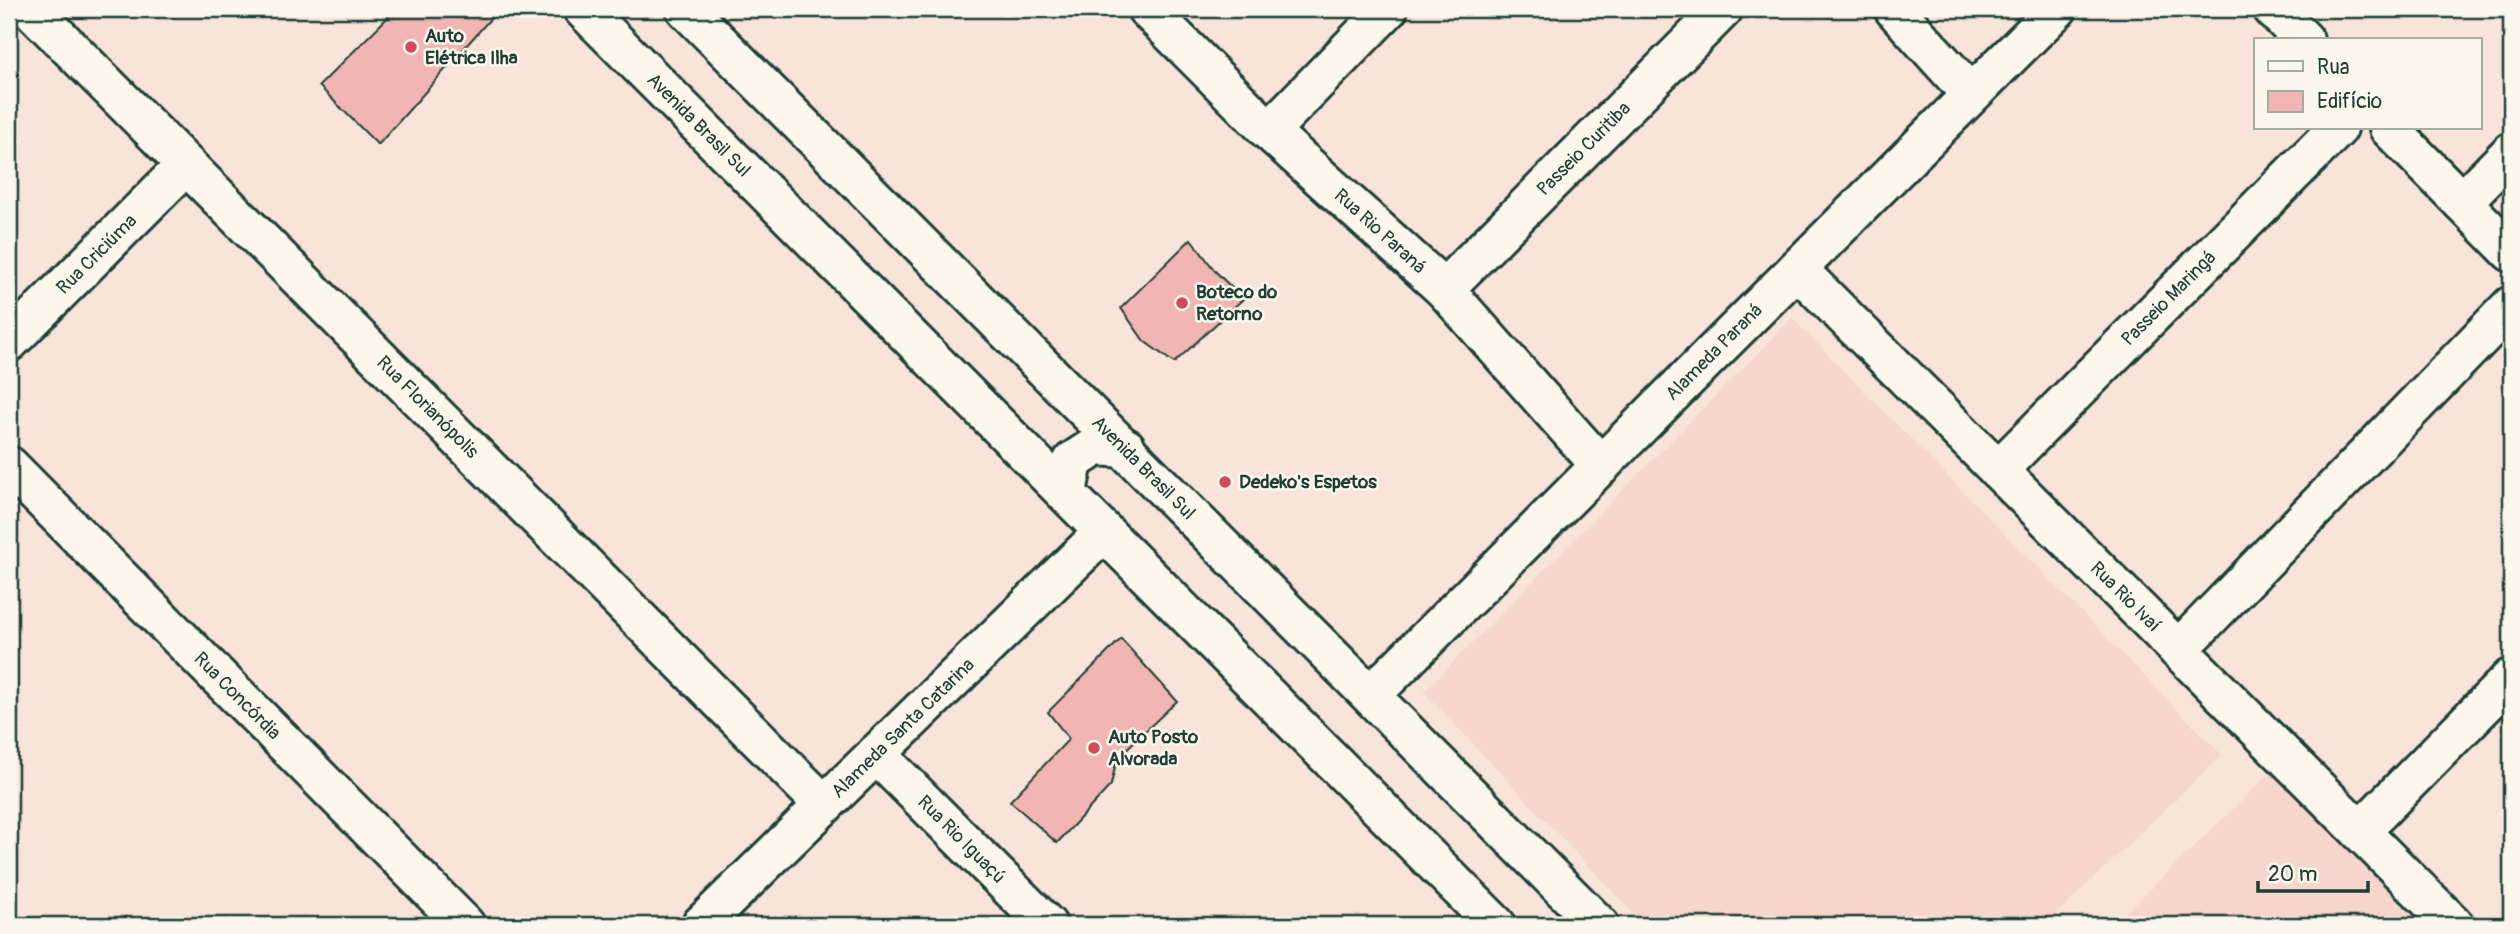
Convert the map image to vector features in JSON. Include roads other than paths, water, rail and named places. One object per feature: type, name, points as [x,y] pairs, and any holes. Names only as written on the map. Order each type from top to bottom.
[{"type":"street","name":"Rua Florianópolis","points":[[31,9],[824,805]]},
{"type":"street","name":"Avenida Brasil Sul","points":[[583,9],[1496,925]]},
{"type":"street","name":"Avenida Brasil Sul","points":[[686,9],[1600,925]]},
{"type":"street","name":"Rua Rio Paraná","points":[[1147,9],[1269,131],[1444,289],[1601,466]]},
{"type":"street","points":[[1269,131],[1388,9]]},
{"type":"street","name":"Passeio Curitiba","points":[[1444,289],[1723,9]]},
{"type":"street","points":[[1894,9],[1970,94]]},
{"type":"street","name":"Alameda Paraná","points":[[1371,695],[2057,9]]},
{"type":"street","points":[[2273,9],[2302,38]]},
{"type":"street","name":"Passeio Maringá","points":[[1998,470],[2336,130]]},
{"type":"street","points":[[2391,130],[2511,252]]},
{"type":"street","points":[[2462,202],[2511,152]]},
{"type":"street","name":"Rua Criciúma","points":[[9,342],[186,165]]},
{"type":"street","name":"Rua Rio Ivaí","points":[[1797,269],[2454,925]]},
{"type":"street","points":[[2178,650],[2511,306]]},
{"type":"street","points":[[1067,493],[1073,461],[1096,446],[1126,448]]},
{"type":"street","name":"Rua Concórdia","points":[[9,466],[465,925]]},
{"type":"street","name":"Alameda Santa Catarina","points":[[701,925],[1104,532]]},
{"type":"street","points":[[2360,831],[2511,678]]},
{"type":"street","name":"Rua Rio Iguaçú","points":[[876,754],[1047,925]]},
{"type":"place","name":"Auto Elétrica Ilha","points":[[411,47]]},
{"type":"place","name":"Boteco do Retorno","points":[[1182,303]]},
{"type":"place","name":"Dedeko's Espetos","points":[[1225,482]]},
{"type":"place","name":"Auto Posto Alvorada","points":[[1094,748]]}]
